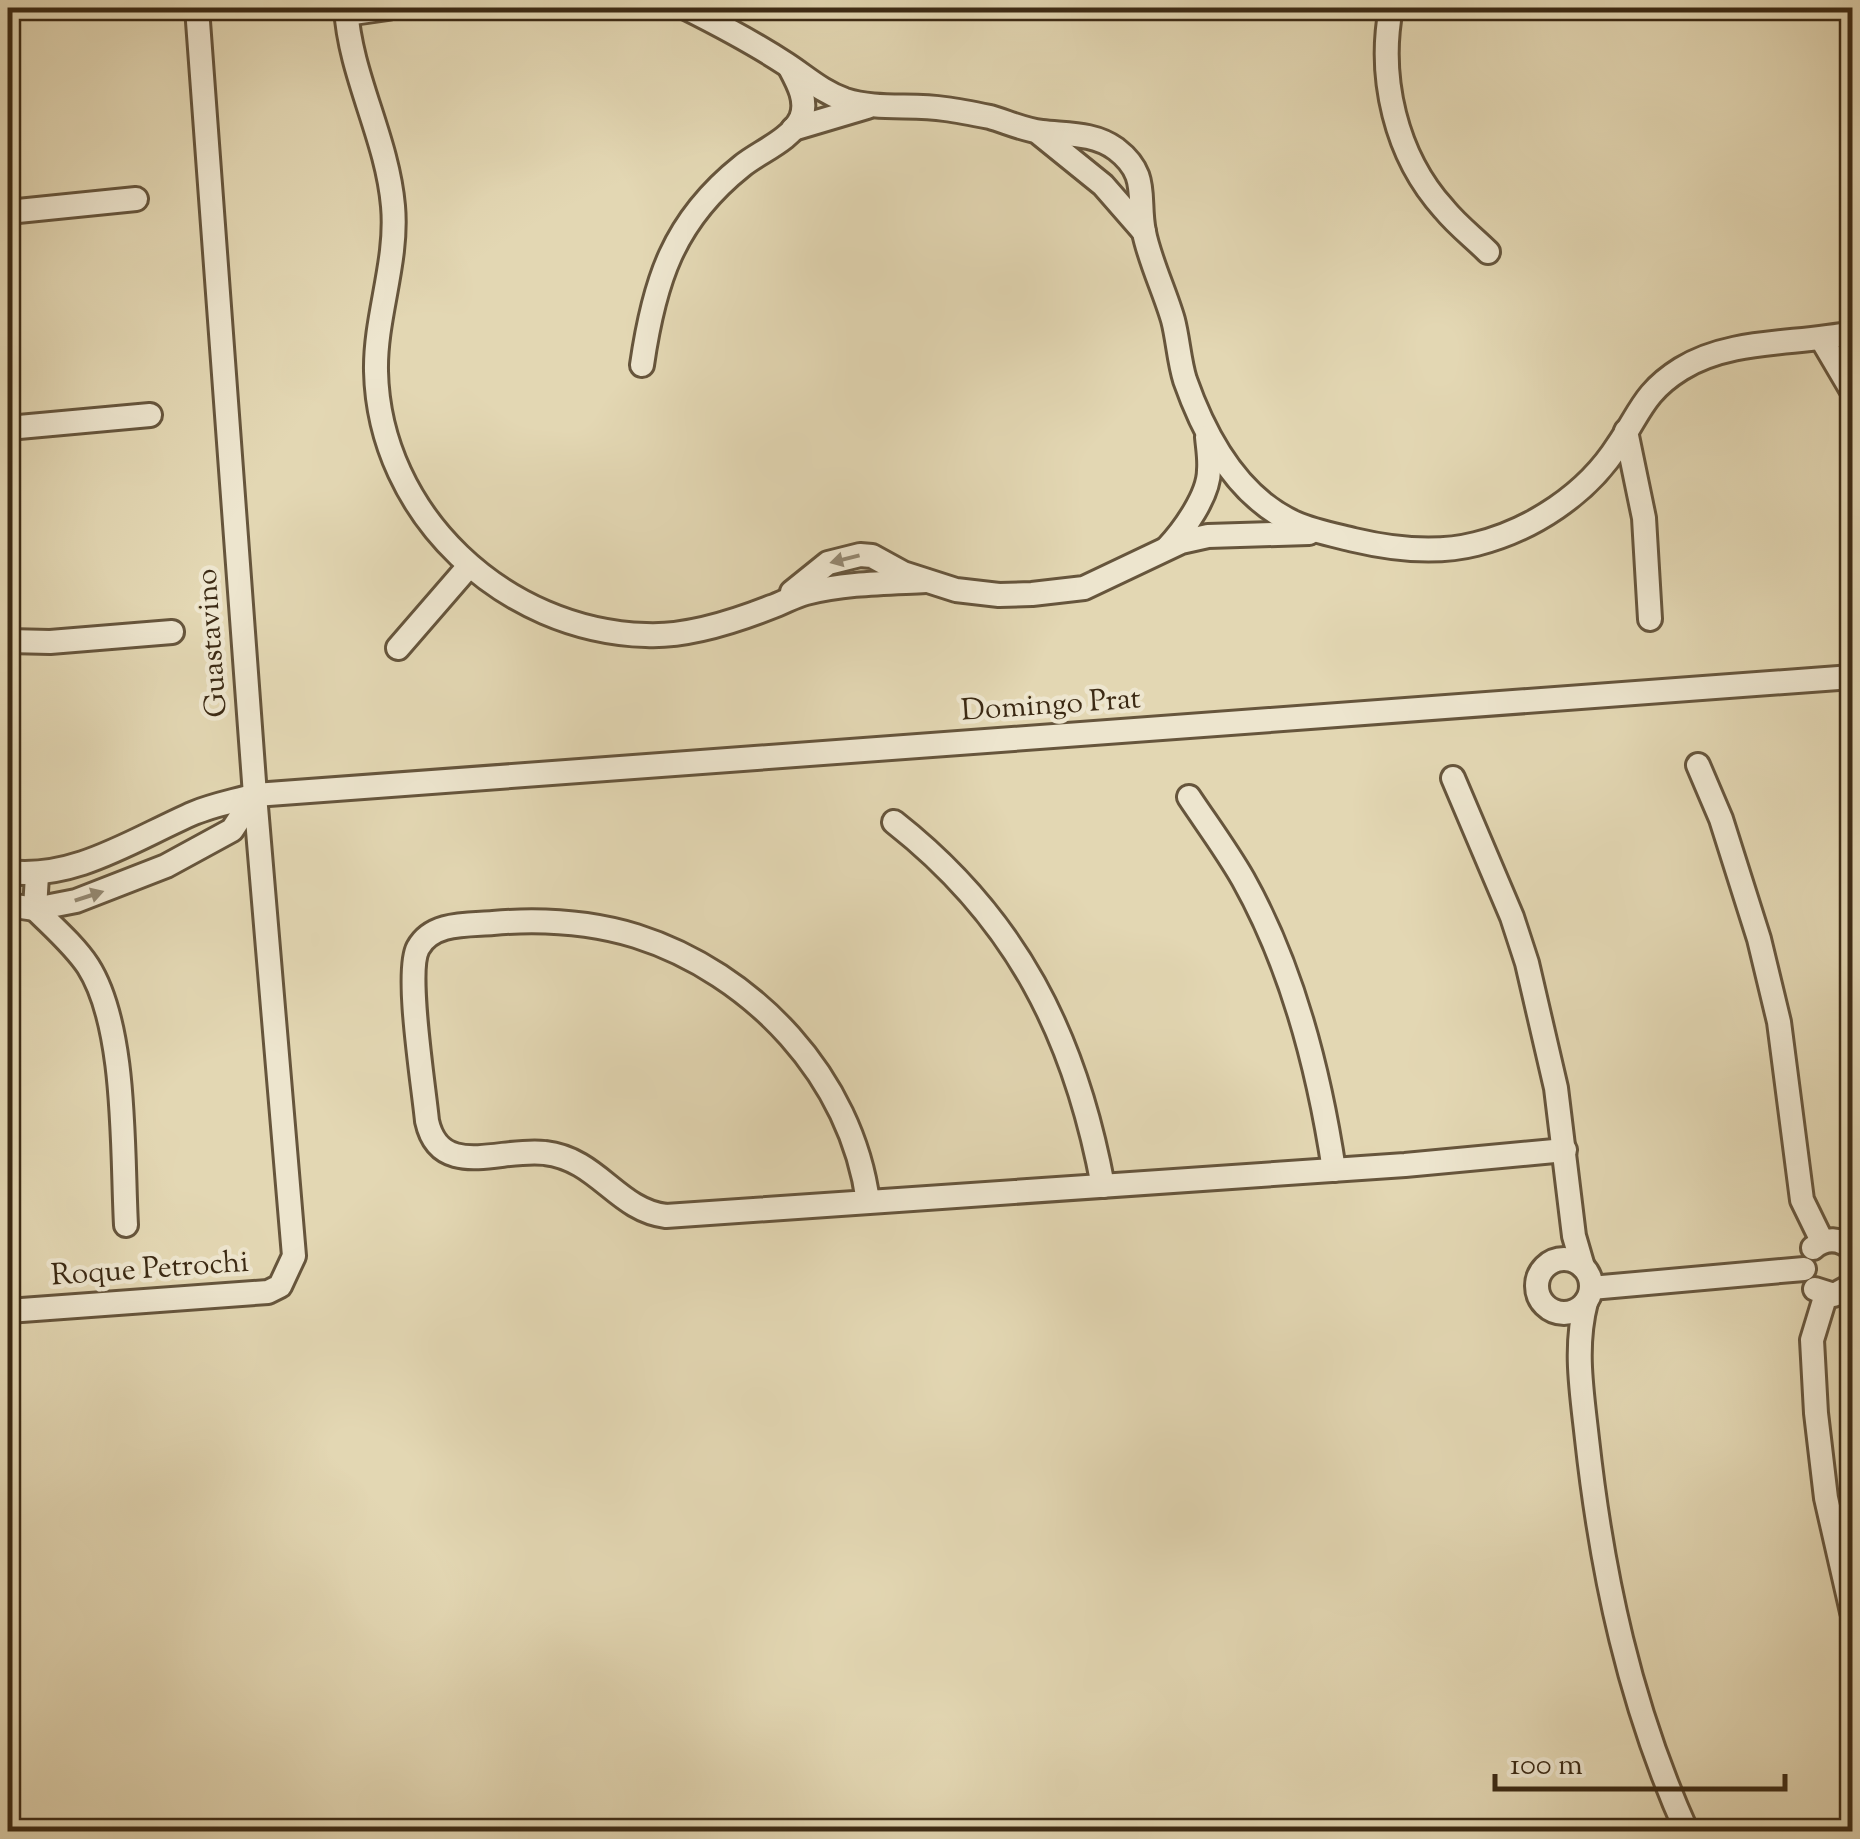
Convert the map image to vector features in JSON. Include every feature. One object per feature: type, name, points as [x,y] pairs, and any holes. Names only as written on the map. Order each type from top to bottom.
[{"type":"street","name":"Guastavino","points":[[197,8],[254,795],[295,1239],[289,1274]]},
{"type":"street","points":[[388,8],[346,11],[359,76],[383,147],[393,210],[389,279],[376,366],[382,421],[400,472],[428,523],[469,566],[504,592],[549,616],[620,634],[672,634],[773,606],[828,563],[842,558],[872,556],[926,582],[999,595],[1084,588],[1181,542],[1245,532],[1326,533]]},
{"type":"street","points":[[686,8],[788,65],[821,89],[848,101],[950,110],[1037,132],[1095,138],[1114,148],[1133,164],[1139,180],[1144,232],[1174,325],[1184,377],[1207,436],[1260,500],[1293,522],[1326,533],[1380,546],[1438,549],[1477,544],[1571,499],[1603,467],[1638,408],[1681,369],[1711,354],[1738,348],[1822,340],[1852,333]]},
{"type":"street","points":[[1391,8],[1384,41],[1385,63],[1400,133],[1426,185],[1444,210],[1488,252]]},
{"type":"street","points":[[788,65],[803,100],[794,129]]},
{"type":"street","points":[[642,366],[656,285],[687,225],[739,168],[794,129],[872,105]]},
{"type":"street","points":[[1037,132],[1115,198],[1144,232]]},
{"type":"street","points":[[1076,162],[1082,142],[1095,138]]},
{"type":"street","points":[[1115,198],[1139,180]]},
{"type":"street","points":[[8,212],[136,199]]},
{"type":"street","points":[[1822,340],[1852,391]]},
{"type":"street","points":[[8,428],[150,415]]},
{"type":"street","points":[[1626,431],[1648,554],[1650,619]]},
{"type":"street","points":[[1164,550],[1174,540],[1208,478],[1207,436]]},
{"type":"street","points":[[1603,467],[1626,478],[1639,491]]},
{"type":"street","points":[[1208,478],[1223,473],[1237,476]]},
{"type":"street","points":[[1245,532],[1258,517],[1260,500]]},
{"type":"street","points":[[1196,504],[1199,518],[1215,536]]},
{"type":"street","points":[[398,648],[469,566]]},
{"type":"street","points":[[8,641],[50,642],[172,632]]},
{"type":"street","name":"Domingo Prat","points":[[37,875],[72,868],[196,812],[254,795],[1852,678]]},
{"type":"street","points":[[1698,765],[1721,820],[1759,939],[1779,1022],[1802,1200],[1843,1245]]},
{"type":"street","points":[[1453,778],[1506,901],[1527,964],[1556,1088],[1570,1212],[1587,1286],[1578,1353]]},
{"type":"street","points":[[8,905],[35,909],[98,894],[206,846],[232,830],[254,795]]},
{"type":"street","points":[[1189,796],[1243,879],[1280,959],[1312,1059],[1334,1170]]},
{"type":"street","points":[[196,812],[206,846]]},
{"type":"street","points":[[894,822],[963,883],[1030,976],[1068,1053],[1103,1186]]},
{"type":"street","points":[[8,872],[37,875],[35,909],[88,966],[110,1016],[116,1052],[126,1226]]},
{"type":"street","points":[[868,1202],[865,1177],[849,1127],[801,1049],[748,998],[697,962],[634,936],[558,922],[449,927],[426,936],[418,946],[413,975],[427,1121],[434,1143],[458,1156],[531,1152],[563,1156],[586,1166],[643,1211],[666,1216],[1334,1170],[1565,1150]]},
{"type":"street","points":[[1570,1212],[1568,1226],[1542,1270],[1537,1292],[1573,1336],[1578,1353],[1596,1518],[1609,1592],[1626,1664],[1686,1832]]},
{"type":"street","points":[[1843,1245],[1809,1252],[1804,1269],[1811,1285],[1845,1289],[1812,1340],[1826,1498],[1852,1612]]},
{"type":"street","points":[[1542,1270],[1562,1258],[1587,1286]]},
{"type":"street","points":[[1587,1286],[1804,1269]]},
{"type":"street","name":"Roque Petrochi","points":[[8,1310],[268,1292],[280,1286],[289,1274]]},
{"type":"street","points":[[1550,1310],[1574,1312],[1587,1286]]}]
